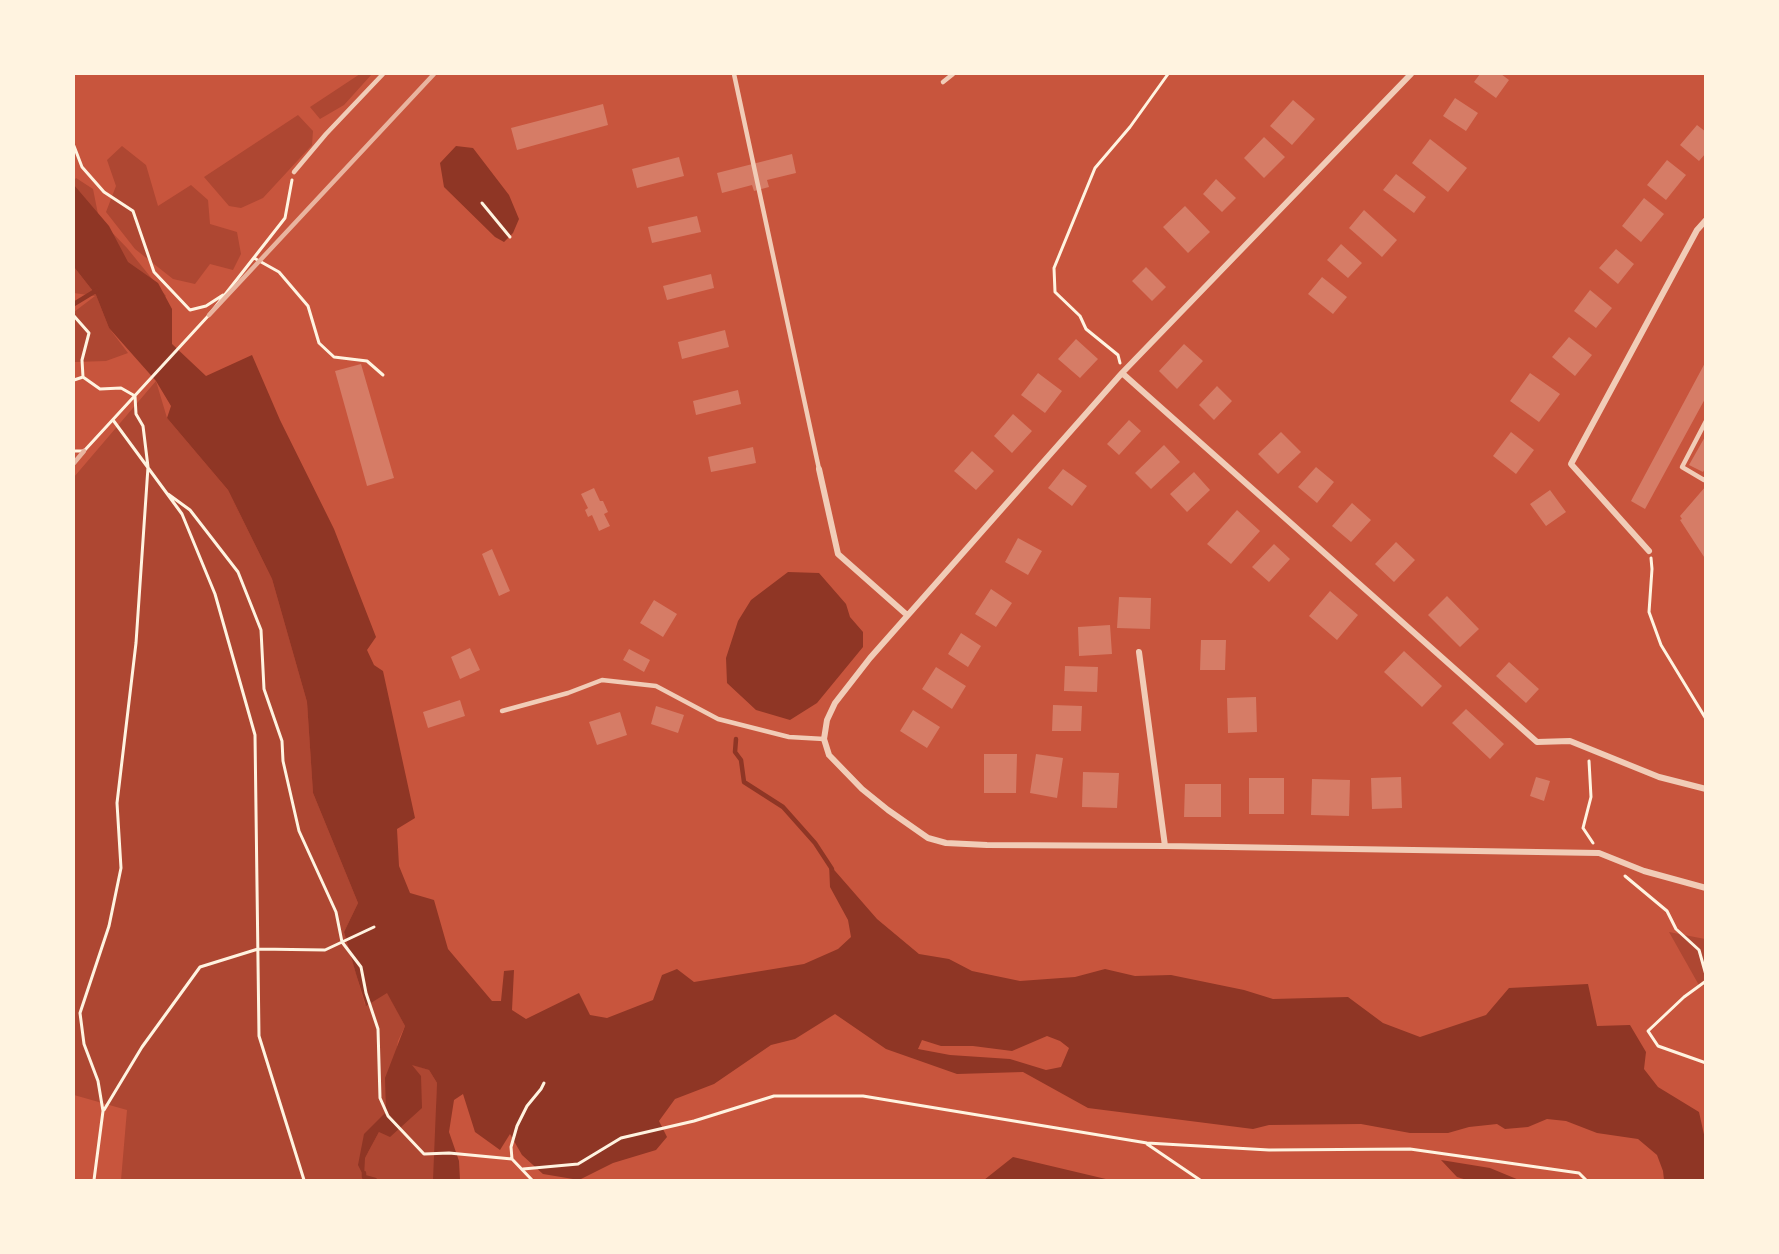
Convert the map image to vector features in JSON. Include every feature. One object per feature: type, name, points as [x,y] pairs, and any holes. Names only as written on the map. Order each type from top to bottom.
[{"type":"street","points":[[1411,74],[1122,373],[907,615],[835,703],[827,720],[824,739],[829,755],[862,789],[888,810],[928,838],[946,843],[1599,853],[1644,871],[1706,888]]},
{"type":"street","points":[[1649,551],[1571,464],[1697,230],[1706,220]]},
{"type":"street","points":[[1122,373],[1537,742],[1570,741],[1659,777],[1706,789]]},
{"type":"street","points":[[819,469],[838,554],[907,615]]},
{"type":"street","points":[[1139,652],[1165,846]]},
{"type":"lane","points":[[294,172],[326,134],[383,74]]},
{"type":"lane","points":[[734,74],[819,469]]},
{"type":"lane","points":[[943,82],[953,74]]},
{"type":"lane","points":[[1706,421],[1682,467],[1704,480],[1706,478]]},
{"type":"lane","points":[[502,711],[568,693],[602,680],[656,686],[718,719],[789,737],[824,739]]},
{"type":"path","points":[[1122,373],[1118,355],[1086,329],[1080,316],[1055,292],[1054,268],[1095,168],[1130,127],[1168,74]]},
{"type":"path","points":[[74,146],[82,167],[104,192],[134,211],[154,272],[190,310],[206,306],[225,294]]},
{"type":"path","points":[[74,451],[84,451],[113,420],[209,315],[254,258],[285,218],[294,172]]},
{"type":"path","points":[[482,203],[510,237]]},
{"type":"path","points":[[254,258],[279,272],[309,306],[319,343],[334,357],[367,361],[383,375]]},
{"type":"path","points":[[74,316],[89,333],[82,360],[83,377]]},
{"type":"path","points":[[83,377],[100,389],[121,388],[135,396]]},
{"type":"path","points":[[74,380],[83,377]]},
{"type":"path","points":[[94,1180],[104,1111],[99,1081],[84,1044],[80,1013],[109,926],[121,868],[117,803],[136,643],[148,467],[143,426],[136,414],[135,396]]},
{"type":"path","points":[[113,420],[182,514],[215,594],[255,735],[259,1036],[304,1180]]},
{"type":"path","points":[[168,494],[190,510],[238,572],[261,630],[264,689],[282,741],[283,761],[299,831],[336,912],[342,942],[361,967],[366,993],[378,1029],[380,1098],[388,1116],[424,1154],[449,1153],[512,1159],[532,1180]]},
{"type":"path","points":[[1649,551],[1652,569],[1648,612],[1661,645],[1706,719]]},
{"type":"path","points":[[104,1111],[142,1047],[200,967],[258,949],[325,950],[374,927]]},
{"type":"path","points":[[1706,981],[1684,997],[1648,1031],[1658,1046],[1706,1063]]},
{"type":"path","points":[[512,1159],[511,1147],[517,1126],[527,1106],[544,1083]]},
{"type":"path","points":[[523,1169],[578,1164],[621,1138],[694,1121],[774,1096],[863,1096],[1147,1143],[1269,1150],[1410,1149],[1579,1173],[1587,1180]]},
{"type":"path","points":[[1147,1143],[1200,1180]]},
{"type":"shaded area","points":[[360,74],[372,74],[344,105],[320,119],[310,107]]},
{"type":"shaded area","points":[[298,115],[313,131],[312,145],[263,198],[241,208],[229,206],[204,177]]},
{"type":"shaded area","points":[[122,146],[146,165],[158,206],[191,185],[208,200],[210,224],[237,232],[241,254],[233,270],[210,264],[195,284],[173,279],[135,249],[106,212],[116,186],[107,160]]},
{"type":"shaded area","points":[[456,146],[473,148],[509,195],[519,219],[513,233],[504,242],[495,237],[444,187],[440,163]]},
{"type":"shaded area","points":[[76,178],[93,189],[99,219],[127,248],[166,296],[156,304],[74,198]]},
{"type":"shaded area","points":[[74,185],[109,226],[128,262],[158,283],[172,309],[172,344],[206,376],[252,355],[280,420],[334,529],[376,637],[367,650],[374,665],[383,671],[415,818],[397,829],[399,866],[410,893],[434,900],[448,949],[492,1001],[501,1001],[504,971],[514,970],[512,1010],[526,1019],[579,993],[590,1015],[607,1018],[653,1000],[662,975],[677,969],[694,982],[804,964],[838,949],[851,937],[848,920],[830,887],[829,864],[877,919],[919,954],[949,959],[972,971],[1020,981],[1075,977],[1105,969],[1135,976],[1171,975],[1244,990],[1273,999],[1348,997],[1383,1023],[1420,1037],[1486,1015],[1509,988],[1588,984],[1597,1026],[1630,1025],[1646,1052],[1644,1069],[1658,1087],[1699,1112],[1705,1139],[1705,1180],[1664,1180],[1657,1155],[1638,1139],[1597,1133],[1566,1121],[1547,1119],[1528,1127],[1505,1129],[1497,1124],[1469,1127],[1448,1133],[1410,1133],[1361,1124],[1269,1125],[1253,1129],[1088,1108],[1023,1072],[957,1074],[886,1049],[835,1014],[795,1039],[771,1045],[714,1084],[675,1099],[659,1121],[667,1137],[656,1150],[613,1163],[579,1180],[543,1174],[522,1155],[510,1134],[500,1150],[475,1132],[463,1094],[454,1100],[449,1132],[459,1161],[460,1180],[433,1180],[437,1083],[429,1070],[412,1065],[421,1076],[422,1108],[390,1137],[379,1132],[365,1158],[364,1177],[358,1165],[364,1134],[386,1112],[385,1078],[405,1026],[387,993],[366,1006],[356,974],[344,932],[358,903],[313,793],[307,702],[272,579],[228,490],[167,418],[171,406],[156,381],[109,328],[96,295],[74,267]],"holes":[[[1047,1036],[1060,1041],[1069,1048],[1061,1067],[1046,1070],[1010,1059],[950,1055],[918,1049],[922,1040],[941,1046],[973,1046],[1012,1051]]]},
{"type":"shaded area","points":[[74,267],[96,295],[109,328],[128,353],[106,361],[75,362],[74,312],[95,296],[74,293]]},
{"type":"shaded area","points":[[156,381],[167,418],[228,490],[272,579],[307,702],[313,793],[358,903],[344,932],[365,1005],[387,992],[405,1026],[398,1041],[386,1112],[365,1158],[411,1064],[429,1070],[437,1083],[435,1180],[121,1180],[127,1110],[74,1095],[74,477]]},
{"type":"shaded area","points":[[788,572],[819,573],[846,604],[850,617],[863,632],[863,647],[817,703],[790,720],[756,710],[727,683],[726,658],[738,621],[751,600]]},
{"type":"shaded area","points":[[1669,932],[1705,939],[1705,985],[1700,987]]},
{"type":"shaded area","points":[[1013,1157],[1110,1180],[984,1180]]},
{"type":"shaded area","points":[[1441,1160],[1490,1168],[1519,1180],[1467,1180],[1457,1177]]},
{"type":"building","points":[[1480,74],[1501,74],[1509,80],[1496,98],[1474,82]]},
{"type":"building","points":[[1455,98],[1478,113],[1466,131],[1443,116]]},
{"type":"building","points":[[1293,100],[1315,119],[1292,145],[1270,126]]},
{"type":"building","points":[[603,104],[608,125],[517,150],[511,128]]},
{"type":"building","points":[[1697,125],[1706,132],[1706,153],[1699,161],[1680,145]]},
{"type":"building","points":[[1264,137],[1285,157],[1264,178],[1244,158]]},
{"type":"building","points":[[1430,139],[1467,168],[1448,192],[1412,163]]},
{"type":"building","points":[[792,154],[796,173],[767,180],[769,187],[754,191],[752,185],[722,193],[717,173]]},
{"type":"building","points":[[679,157],[684,176],[637,188],[632,169]]},
{"type":"building","points":[[1667,160],[1686,175],[1666,200],[1647,185]]},
{"type":"building","points":[[1396,174],[1426,197],[1414,213],[1383,190]]},
{"type":"building","points":[[1216,179],[1236,198],[1222,212],[1203,194]]},
{"type":"building","points":[[1644,198],[1664,214],[1641,242],[1622,226]]},
{"type":"building","points":[[1185,206],[1210,232],[1188,253],[1163,227]]},
{"type":"building","points":[[1364,210],[1397,240],[1382,257],[1349,228]]},
{"type":"building","points":[[697,216],[701,232],[652,243],[648,227]]},
{"type":"building","points":[[1341,244],[1362,263],[1348,278],[1327,260]]},
{"type":"building","points":[[1616,249],[1634,264],[1618,284],[1599,268]]},
{"type":"building","points":[[1146,267],[1166,287],[1152,301],[1132,281]]},
{"type":"building","points":[[711,274],[714,288],[667,300],[663,286]]},
{"type":"building","points":[[1322,277],[1347,297],[1333,314],[1308,294]]},
{"type":"building","points":[[1590,290],[1612,308],[1596,328],[1574,311]]},
{"type":"building","points":[[725,330],[729,347],[682,359],[678,342]]},
{"type":"building","points":[[1569,337],[1592,355],[1575,376],[1552,357]]},
{"type":"building","points":[[1076,339],[1098,359],[1080,378],[1058,359]]},
{"type":"building","points":[[1184,344],[1203,361],[1177,389],[1159,371]]},
{"type":"building","points":[[1706,361],[1706,397],[1645,509],[1631,501]]},
{"type":"building","points":[[361,364],[394,478],[367,486],[335,371]]},
{"type":"building","points":[[1038,373],[1062,391],[1045,413],[1021,395]]},
{"type":"building","points":[[1530,373],[1560,394],[1539,422],[1510,401]]},
{"type":"building","points":[[1217,386],[1232,401],[1214,420],[1199,405]]},
{"type":"building","points":[[738,390],[741,404],[696,415],[693,401]]},
{"type":"building","points":[[1013,414],[1032,431],[1012,453],[994,436]]},
{"type":"building","points":[[1129,420],[1141,431],[1119,455],[1107,444]]},
{"type":"building","points":[[1281,432],[1301,452],[1278,474],[1258,454]]},
{"type":"building","points":[[1511,432],[1534,450],[1516,474],[1493,456]]},
{"type":"building","points":[[1706,435],[1706,467],[1703,472],[1689,465]]},
{"type":"building","points":[[1164,445],[1180,462],[1151,489],[1135,473]]},
{"type":"building","points":[[753,447],[756,463],[711,472],[708,457]]},
{"type":"building","points":[[972,451],[994,471],[976,490],[954,471]]},
{"type":"building","points":[[1316,467],[1334,482],[1317,503],[1298,487]]},
{"type":"building","points":[[1063,469],[1087,486],[1072,506],[1048,488]]},
{"type":"building","points":[[1194,472],[1210,490],[1187,512],[1170,494]]},
{"type":"building","points":[[1706,486],[1706,560],[1680,520],[1682,519],[1680,516]]},
{"type":"building","points":[[594,488],[608,512],[604,514],[610,526],[599,531],[592,515],[588,517],[585,510],[588,508],[581,494]]},
{"type":"building","points":[[1550,490],[1566,512],[1546,526],[1530,504]]},
{"type":"building","points":[[1352,503],[1371,520],[1351,542],[1332,526]]},
{"type":"building","points":[[1237,510],[1260,531],[1231,564],[1207,544]]},
{"type":"building","points":[[1018,538],[1042,551],[1028,575],[1005,562]]},
{"type":"building","points":[[1396,542],[1415,560],[1394,582],[1375,564]]},
{"type":"building","points":[[1274,544],[1290,559],[1269,582],[1252,567]]},
{"type":"building","points":[[492,549],[510,591],[499,596],[482,554]]},
{"type":"building","points":[[991,589],[1012,603],[996,627],[975,614]]},
{"type":"building","points":[[1330,591],[1358,615],[1337,640],[1309,616]]},
{"type":"building","points":[[1447,596],[1479,629],[1460,647],[1428,615]]},
{"type":"building","points":[[1119,597],[1151,598],[1150,629],[1117,628]]},
{"type":"building","points":[[654,600],[677,614],[663,637],[640,623]]},
{"type":"building","points":[[1110,625],[1112,654],[1079,656],[1078,627]]},
{"type":"building","points":[[961,633],[981,646],[968,667],[948,654]]},
{"type":"building","points":[[1201,640],[1226,640],[1225,670],[1200,670]]},
{"type":"building","points":[[470,648],[480,670],[460,679],[451,657]]},
{"type":"building","points":[[629,649],[650,660],[644,672],[623,660]]},
{"type":"building","points":[[1404,651],[1442,686],[1422,707],[1384,672]]},
{"type":"building","points":[[1509,662],[1539,689],[1526,703],[1496,676]]},
{"type":"building","points":[[1065,666],[1098,667],[1097,692],[1064,691]]},
{"type":"building","points":[[936,667],[966,686],[952,709],[922,689]]},
{"type":"building","points":[[1256,697],[1257,732],[1228,733],[1227,698]]},
{"type":"building","points":[[460,700],[465,716],[428,728],[423,712]]},
{"type":"building","points":[[1053,705],[1082,706],[1081,731],[1052,731]]},
{"type":"building","points":[[656,706],[684,715],[678,733],[651,724]]},
{"type":"building","points":[[1466,709],[1504,744],[1490,759],[1452,723]]},
{"type":"building","points":[[913,710],[940,727],[927,748],[900,731]]},
{"type":"building","points":[[620,712],[627,735],[597,745],[589,722]]},
{"type":"building","points":[[984,754],[1017,754],[1016,793],[984,793]]},
{"type":"building","points":[[1036,754],[1063,758],[1057,798],[1030,793]]},
{"type":"building","points":[[1083,772],[1119,773],[1117,808],[1082,807]]},
{"type":"building","points":[[1401,777],[1402,808],[1372,809],[1371,778]]},
{"type":"building","points":[[1536,777],[1550,781],[1544,801],[1530,796]]},
{"type":"building","points":[[1249,778],[1284,778],[1284,814],[1249,814]]},
{"type":"building","points":[[1312,779],[1350,780],[1349,816],[1311,815]]},
{"type":"building","points":[[1185,784],[1221,784],[1221,817],[1184,817]]},
{"type":"waterway","points":[[74,304],[97,290]]},
{"type":"waterway","points":[[736,739],[735,752],[741,760],[744,782],[783,807],[815,843],[832,869]]},
{"type":"waterway","points":[[364,1173],[364,1177],[375,1180]]},
{"type":"railway","points":[[209,315],[434,74]]},
{"type":"railway","points":[[74,463],[84,451]]}]
